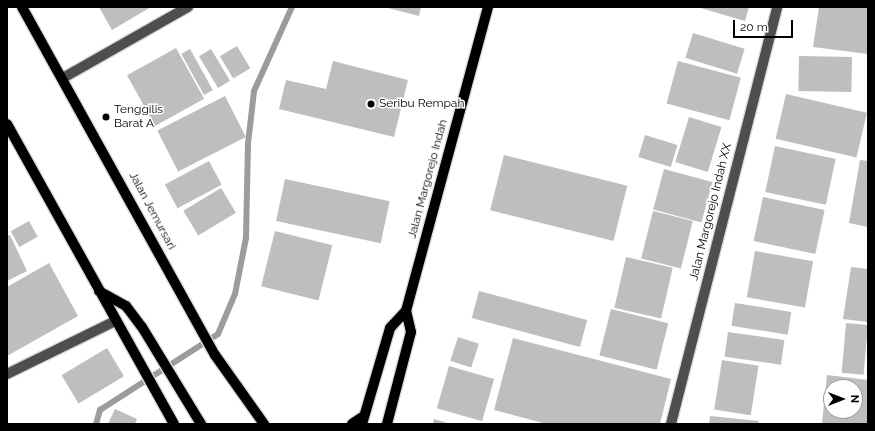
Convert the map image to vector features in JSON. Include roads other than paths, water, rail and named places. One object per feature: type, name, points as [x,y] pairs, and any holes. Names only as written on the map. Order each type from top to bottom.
[{"type":"main road","name":"Jalan Jemursari","points":[[22,7],[63,78],[215,355],[264,424]]},
{"type":"main road","name":"Jalan Margorejo Indah","points":[[363,420],[390,328],[406,311],[488,7]]},
{"type":"main road","points":[[7,124],[130,349],[174,424]]},
{"type":"main road","points":[[99,291],[126,306],[174,378],[201,424]]},
{"type":"main road","name":"Jalan Margorejo Indah","points":[[387,424],[411,332],[406,311]]},
{"type":"main road","points":[[352,424],[363,420]]},
{"type":"street","points":[[63,78],[188,7]]},
{"type":"street","name":"Jalan Margorejo Indah XX","points":[[671,424],[777,7]]},
{"type":"street","points":[[7,374],[115,321]]},
{"type":"waterway","points":[[96,424],[100,410],[218,334],[235,294],[246,238],[248,144],[254,91],[292,7]]},
{"type":"place","name":"Seribu Rempah","points":[[371,104]]},
{"type":"place","name":"Tenggilis Barat A","points":[[106,117]]}]
